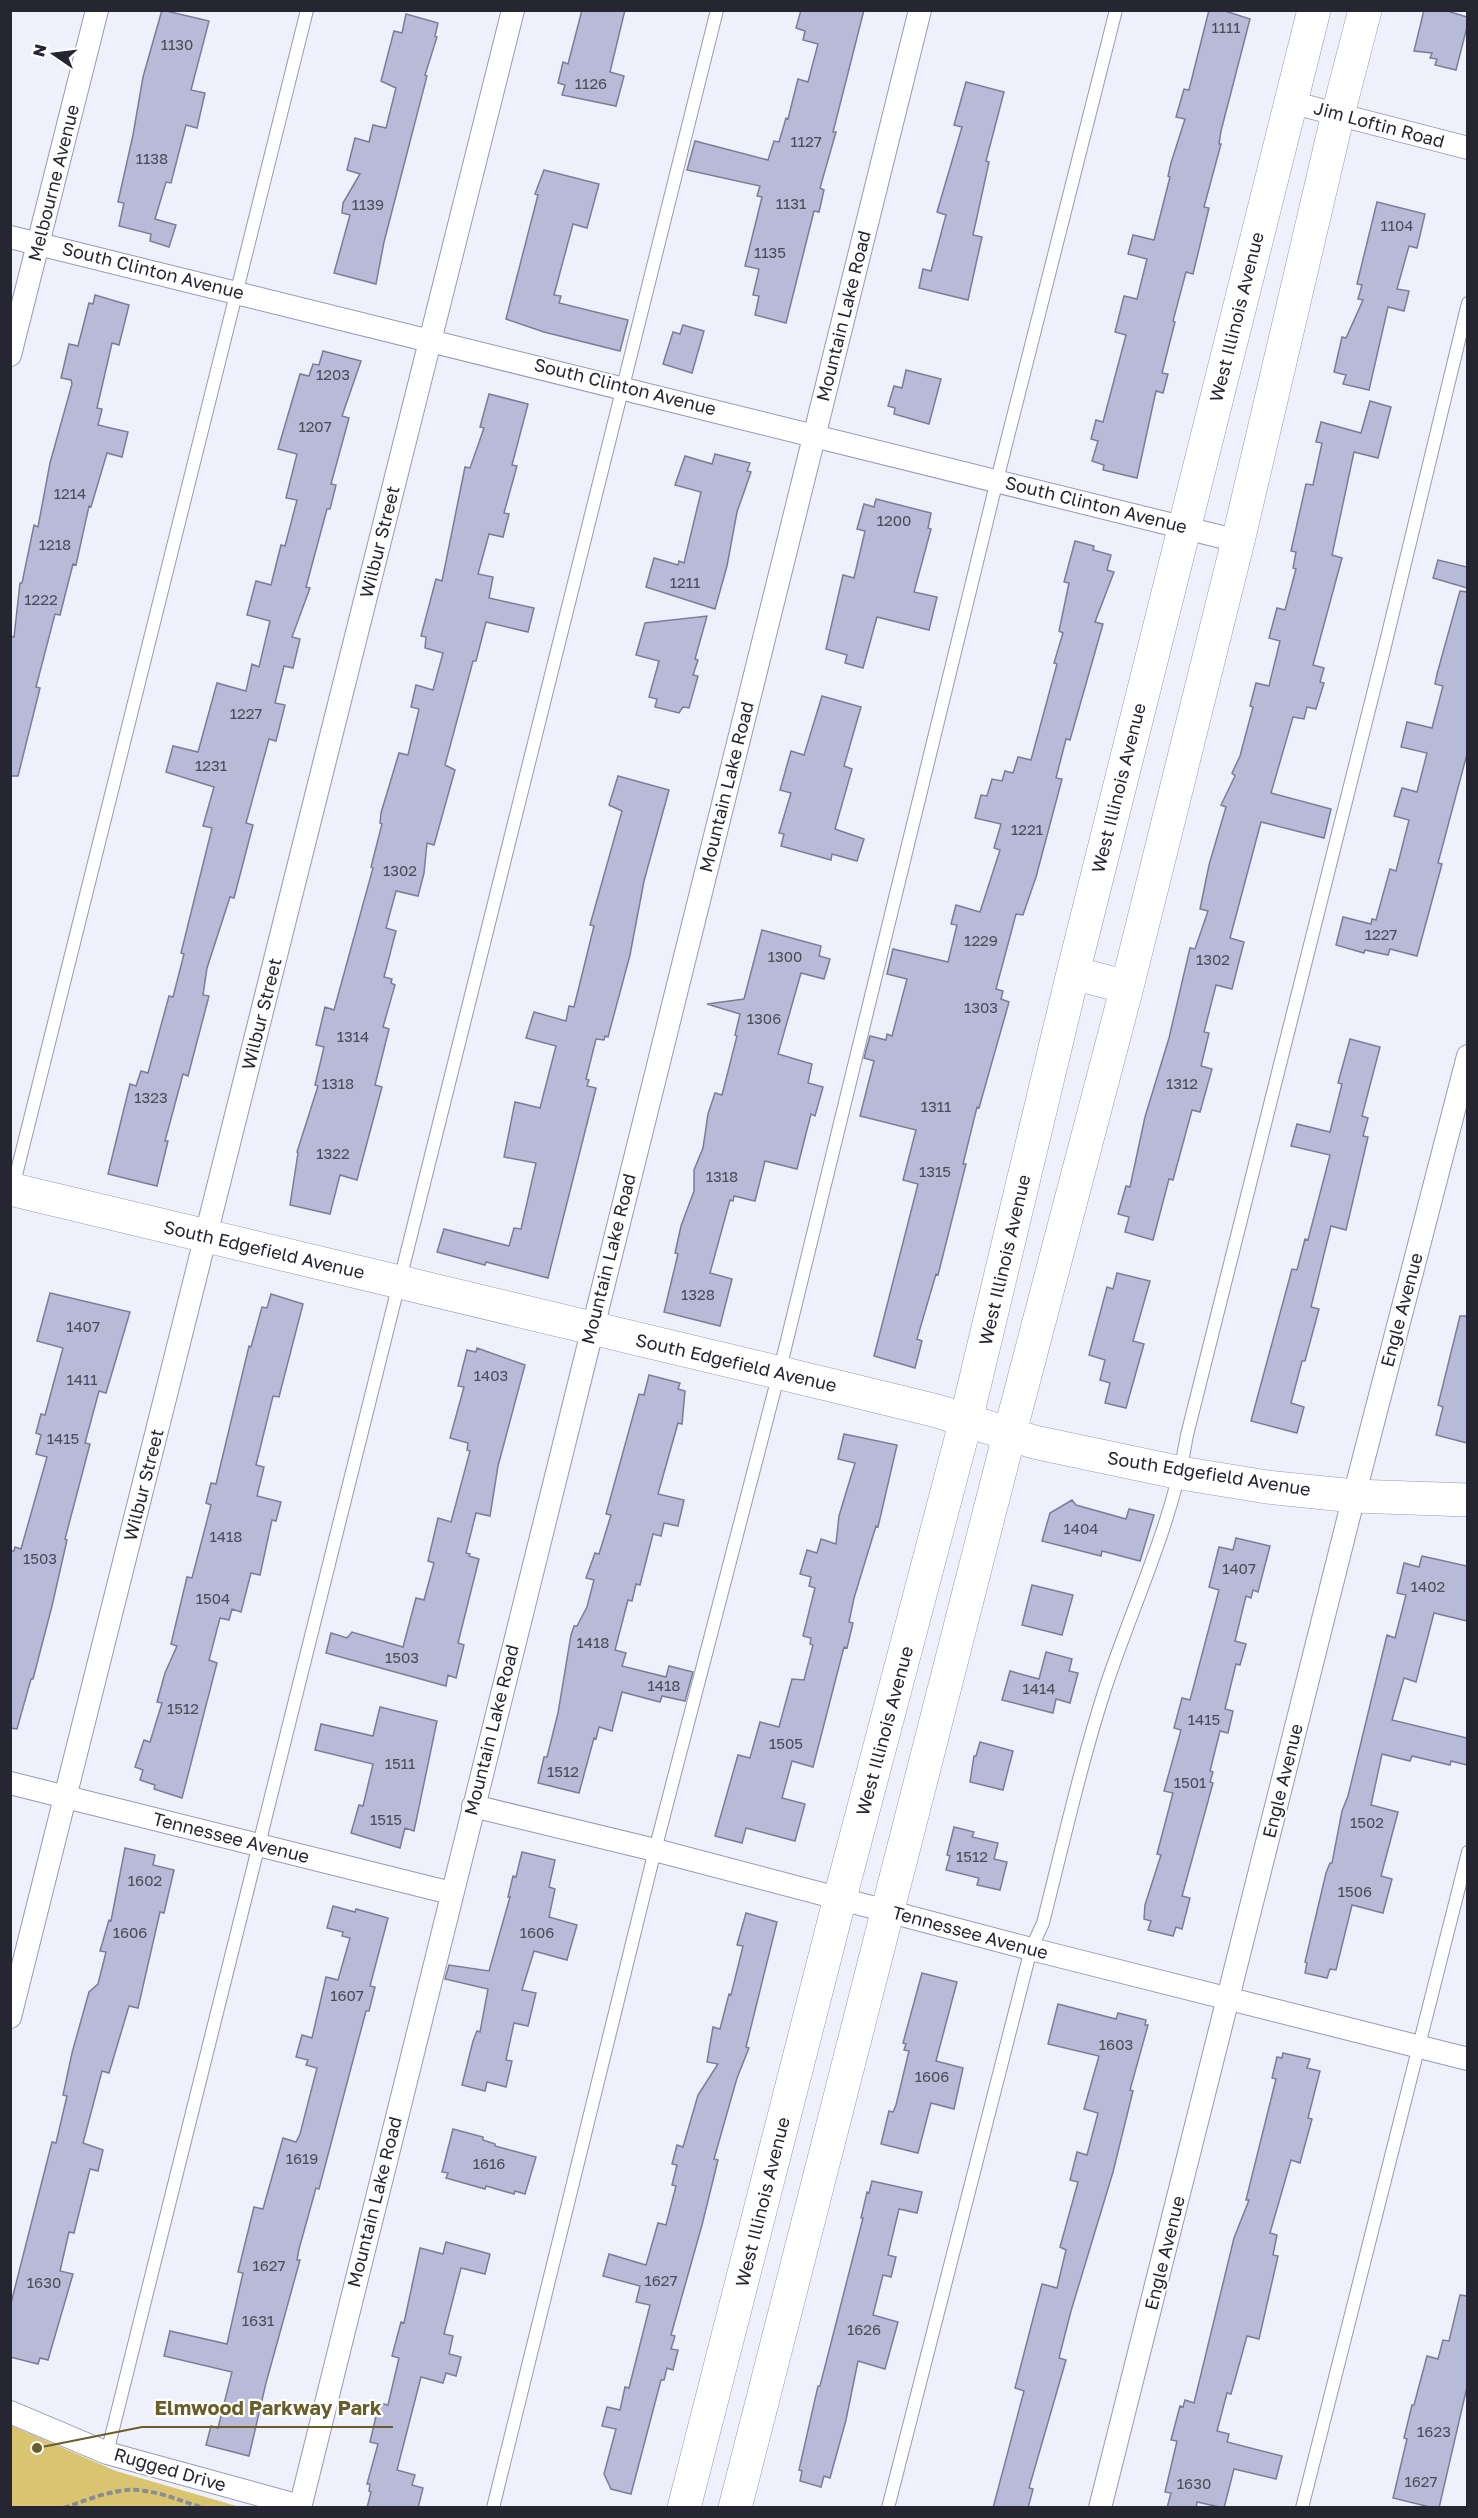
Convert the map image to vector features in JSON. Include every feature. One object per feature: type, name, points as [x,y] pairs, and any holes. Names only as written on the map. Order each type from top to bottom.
[{"type":"main road","name":"West Illinois Avenue","points":[[684,2508],[840,1898],[966,1420],[1073,973],[1314,10]]},
{"type":"main road","points":[[735,2508],[887,1911],[1127,987],[1238,541],[1338,114],[1365,10]]},
{"type":"main road","points":[[1073,973],[1127,987]]},
{"type":"main road","name":"South Edgefield Avenue","points":[[11,1192],[207,1236],[779,1373],[966,1420],[1034,1442],[1181,1473],[1267,1487],[1354,1496],[1467,1500]]},
{"type":"main road","points":[[725,2348],[773,2359]]},
{"type":"street","name":"Melbourne Avenue","points":[[10,355],[97,10]]},
{"type":"street","name":"Wilbur Street","points":[[10,2017],[513,10]]},
{"type":"street","name":"Mountain Lake Road","points":[[300,2507],[920,10]]},
{"type":"street","name":"Jim Loftin Road","points":[[1290,102],[1467,148]]},
{"type":"street","name":"South Clinton Avenue","points":[[10,237],[815,434],[1238,541]]},
{"type":"street","name":"Engle Avenue","points":[[1100,2508],[1467,1056]]},
{"type":"street","name":"Tennessee Avenue","points":[[10,1783],[451,1893]]},
{"type":"street","name":"Tennessee Avenue","points":[[473,1806],[655,1850],[1031,1949],[1467,2059]]},
{"type":"street","name":"Rugged Drive","points":[[10,2412],[107,2453],[300,2507]]},
{"type":"lane","points":[[11,1192],[307,10]]},
{"type":"lane","points":[[107,2453],[717,10]]},
{"type":"lane","points":[[493,2508],[655,1850],[779,1373],[997,480],[1116,10]]},
{"type":"lane","points":[[888,2508],[1031,1949],[1042,1923],[1096,1717],[1181,1473],[1187,1435],[1384,650],[1467,303]]},
{"type":"lane","points":[[1302,2508],[1467,1852]]},
{"type":"path","points":[[64,2508],[107,2493],[140,2490],[204,2508]]},
{"type":"shaded area","points":[[10,2425],[116,2471],[240,2507],[11,2507]]},
{"type":"building","points":[[162,10],[209,21],[191,90],[205,93],[197,128],[186,125],[171,183],[166,182],[155,219],[176,225],[169,247],[150,241],[151,234],[119,226],[124,203],[118,202],[143,77]]},
{"type":"building","points":[[582,10],[625,10],[610,72],[624,76],[616,106],[562,95],[565,85],[558,83],[563,62],[568,64]]},
{"type":"building","points":[[801,10],[864,10],[833,132],[836,132],[820,188],[824,190],[819,212],[814,211],[786,323],[755,315],[759,296],[753,295],[759,269],[745,266],[762,197],[757,196],[760,186],[687,170],[695,141],[768,160],[774,141],[779,142],[786,118],[788,119],[798,79],[808,82],[818,44],[803,40],[805,31],[796,28]]},
{"type":"building","points":[[1209,10],[1222,10],[1250,19],[1204,207],[1209,208],[1193,274],[1186,272],[1162,373],[1168,374],[1163,393],[1156,391],[1137,478],[1103,470],[1104,465],[1092,461],[1098,441],[1091,439],[1096,420],[1103,422],[1126,335],[1115,332],[1124,296],[1137,299],[1147,259],[1128,254],[1133,235],[1154,240],[1170,177],[1168,176],[1171,163],[1185,119],[1176,117],[1184,89],[1189,90]]},
{"type":"building","points":[[1424,10],[1444,10],[1467,17],[1467,27],[1456,70],[1435,65],[1437,59],[1430,58],[1432,53],[1414,51]]},
{"type":"building","points":[[406,14],[438,23],[435,36],[437,37],[425,75],[427,76],[384,242],[376,284],[334,273],[350,215],[342,213],[343,203],[360,174],[347,170],[355,138],[369,142],[373,125],[386,128],[396,88],[381,81],[394,31],[402,33]]},
{"type":"building","points":[[966,82],[1004,92],[986,161],[989,162],[973,235],[982,237],[968,300],[919,288],[923,269],[931,271],[946,215],[937,212],[962,127],[954,125]]},
{"type":"building","points":[[544,170],[599,184],[587,228],[573,224],[554,295],[561,296],[559,303],[628,320],[620,351],[544,332],[506,319],[538,195],[535,194]]},
{"type":"building","points":[[1377,202],[1425,214],[1417,248],[1409,246],[1397,289],[1409,291],[1404,311],[1388,307],[1369,390],[1343,384],[1346,375],[1334,372],[1342,337],[1346,338],[1363,300],[1358,299],[1362,285],[1357,284]]},
{"type":"building","points":[[95,295],[129,305],[119,345],[112,343],[97,408],[102,409],[98,425],[128,432],[122,457],[107,453],[91,507],[89,506],[76,565],[73,564],[60,615],[55,614],[36,687],[40,688],[18,776],[10,776],[10,636],[14,637],[20,583],[22,583],[34,525],[38,527],[50,463],[72,384],[71,380],[61,378],[69,344],[78,346],[89,303],[93,304]]},
{"type":"building","points":[[683,325],[704,331],[692,373],[663,364],[673,332],[680,334]]},
{"type":"building","points":[[323,351],[361,361],[342,416],[349,418],[331,484],[336,485],[330,509],[327,509],[306,587],[310,588],[292,637],[300,639],[293,668],[284,666],[275,703],[285,705],[276,741],[269,739],[246,823],[253,825],[234,898],[230,897],[207,968],[203,995],[209,996],[188,1076],[183,1074],[165,1141],[168,1141],[157,1186],[108,1174],[130,1084],[136,1086],[141,1071],[148,1073],[169,996],[173,997],[184,954],[181,953],[212,828],[203,826],[214,787],[166,772],[173,746],[198,752],[217,683],[246,691],[252,664],[259,667],[270,621],[247,615],[256,581],[271,585],[281,545],[285,546],[297,500],[286,498],[297,454],[278,449],[300,374],[309,376],[313,364],[319,365]]},
{"type":"building","points":[[906,370],[941,379],[929,424],[894,414],[895,408],[888,406],[894,386],[902,388]]},
{"type":"building","points":[[489,394],[528,404],[512,465],[517,466],[504,513],[509,514],[503,537],[489,534],[478,574],[493,577],[489,598],[534,608],[528,632],[486,622],[445,765],[455,770],[434,845],[427,843],[424,873],[418,896],[396,891],[386,928],[396,931],[384,977],[392,979],[391,983],[395,985],[383,1027],[389,1029],[375,1085],[382,1087],[357,1180],[340,1175],[330,1214],[290,1205],[297,1152],[318,1086],[315,1085],[324,1047],[316,1045],[325,1007],[334,1010],[373,868],[371,867],[382,824],[380,823],[381,813],[399,753],[408,755],[419,709],[411,707],[416,685],[433,690],[443,653],[425,648],[426,637],[421,636],[436,579],[442,581],[465,467],[470,468],[484,428],[480,427]]},
{"type":"building","points":[[1370,401],[1391,407],[1378,458],[1354,452],[1332,555],[1342,558],[1313,665],[1324,668],[1320,682],[1324,683],[1316,709],[1307,707],[1304,719],[1293,717],[1271,793],[1331,809],[1324,838],[1261,822],[1230,938],[1244,942],[1232,989],[1216,985],[1204,1032],[1209,1033],[1201,1066],[1212,1069],[1200,1112],[1192,1110],[1173,1180],[1169,1179],[1153,1240],[1125,1232],[1129,1217],[1118,1214],[1126,1186],[1130,1187],[1145,1117],[1169,1038],[1190,948],[1195,949],[1208,911],[1200,909],[1209,865],[1226,807],[1221,805],[1235,776],[1232,773],[1240,756],[1253,707],[1250,706],[1256,683],[1269,686],[1280,641],[1269,638],[1277,608],[1285,610],[1296,569],[1293,568],[1296,552],[1291,551],[1306,484],[1313,485],[1322,443],[1316,442],[1321,422],[1361,433]]},
{"type":"building","points":[[715,454],[750,463],[747,471],[751,472],[737,512],[727,566],[715,609],[646,587],[654,558],[678,565],[679,561],[684,563],[701,492],[675,485],[685,456],[712,464]]},
{"type":"building","points":[[876,499],[931,513],[928,528],[931,529],[914,592],[937,597],[929,630],[877,617],[863,668],[845,663],[847,655],[826,649],[843,575],[854,578],[865,531],[857,529],[864,504],[874,507]]},
{"type":"building","points":[[1075,541],[1094,546],[1093,550],[1111,555],[1107,570],[1114,572],[1095,622],[1103,624],[1070,740],[1066,739],[1056,778],[1062,779],[1036,877],[1023,915],[1016,914],[996,989],[1003,991],[1001,999],[1009,1002],[979,1108],[977,1107],[963,1164],[966,1164],[938,1275],[936,1274],[917,1339],[922,1341],[915,1368],[874,1356],[918,1184],[903,1180],[916,1130],[860,1116],[874,1061],[864,1058],[870,1036],[886,1040],[887,1034],[892,1036],[907,979],[887,974],[893,949],[948,962],[957,925],[951,924],[956,905],[980,912],[1000,850],[994,848],[1001,824],[975,818],[981,795],[987,796],[992,779],[1002,781],[1005,771],[1013,773],[1018,757],[1031,760],[1057,664],[1054,663],[1063,633],[1059,631],[1069,583],[1064,582]]},
{"type":"building","points":[[1438,560],[1467,567],[1467,588],[1433,578]]},
{"type":"building","points":[[1460,591],[1467,592],[1467,754],[1438,863],[1442,864],[1417,956],[1390,949],[1388,955],[1365,950],[1364,953],[1336,945],[1343,917],[1371,924],[1372,919],[1376,920],[1390,869],[1396,871],[1409,820],[1394,816],[1402,788],[1417,792],[1427,753],[1401,747],[1407,722],[1432,728],[1443,686],[1435,684],[1437,674]]},
{"type":"building","points":[[707,616],[695,659],[698,660],[693,675],[698,676],[689,708],[683,707],[679,713],[655,707],[657,699],[649,697],[659,661],[636,655],[645,623]]},
{"type":"building","points":[[822,696],[861,707],[844,766],[852,769],[835,829],[864,839],[857,861],[832,854],[831,860],[781,846],[784,834],[779,833],[791,793],[780,790],[791,751],[804,755]]},
{"type":"building","points":[[618,776],[669,790],[644,881],[630,955],[608,1037],[605,1036],[604,1040],[596,1039],[586,1079],[589,1080],[587,1086],[596,1088],[548,1278],[437,1252],[444,1229],[509,1246],[514,1228],[521,1229],[536,1163],[504,1157],[515,1102],[540,1108],[556,1046],[526,1038],[534,1012],[566,1021],[569,1006],[574,1007],[594,926],[590,925],[622,811],[609,805]]},
{"type":"building","points":[[762,930],[821,946],[819,956],[830,959],[824,979],[801,973],[778,1054],[812,1064],[808,1083],[823,1087],[815,1116],[811,1114],[797,1169],[765,1161],[755,1201],[734,1196],[733,1201],[730,1200],[710,1273],[732,1279],[720,1326],[664,1312],[678,1254],[675,1253],[681,1226],[694,1191],[694,1170],[703,1148],[708,1114],[715,1093],[722,1095],[737,1036],[735,1035],[740,1014],[707,1004],[744,999]]},
{"type":"building","points":[[1350,1039],[1380,1047],[1362,1116],[1368,1118],[1363,1136],[1368,1137],[1346,1230],[1331,1226],[1311,1307],[1319,1309],[1291,1403],[1304,1407],[1297,1433],[1251,1421],[1292,1269],[1297,1270],[1305,1239],[1308,1240],[1330,1155],[1291,1146],[1297,1124],[1330,1132],[1342,1084],[1338,1083]]},
{"type":"building","points":[[1117,1273],[1150,1281],[1133,1341],[1144,1344],[1126,1408],[1105,1403],[1110,1383],[1100,1380],[1105,1360],[1089,1355],[1107,1287],[1113,1289]]},
{"type":"building","points":[[50,1293],[130,1312],[106,1393],[99,1391],[85,1443],[90,1444],[65,1539],[67,1540],[52,1606],[17,1729],[10,1728],[10,1551],[14,1551],[15,1547],[21,1549],[47,1457],[36,1454],[41,1435],[36,1433],[41,1414],[45,1415],[63,1348],[37,1341]]},
{"type":"building","points":[[271,1294],[303,1304],[279,1397],[273,1396],[256,1465],[264,1467],[257,1496],[281,1502],[276,1521],[272,1520],[260,1575],[251,1573],[241,1612],[232,1609],[229,1620],[220,1618],[209,1660],[217,1663],[182,1798],[154,1789],[155,1785],[140,1780],[143,1770],[135,1767],[144,1740],[150,1742],[162,1703],[157,1702],[165,1673],[177,1646],[171,1644],[187,1577],[192,1578],[211,1505],[206,1503],[211,1483],[216,1484],[249,1346],[251,1347],[262,1307],[267,1308]]},
{"type":"building","points":[[1460,1316],[1467,1316],[1467,1443],[1436,1435],[1443,1407],[1438,1405]]},
{"type":"building","points":[[477,1348],[525,1365],[498,1466],[490,1516],[476,1513],[466,1553],[479,1559],[458,1643],[464,1645],[456,1678],[448,1675],[446,1686],[326,1653],[331,1633],[347,1638],[352,1632],[403,1647],[416,1598],[424,1600],[434,1563],[428,1561],[438,1518],[451,1522],[470,1451],[467,1450],[468,1443],[450,1438],[464,1387],[458,1386],[467,1350],[476,1352]]},
{"type":"building","points":[[649,1375],[680,1383],[678,1389],[685,1391],[682,1424],[678,1423],[658,1494],[684,1500],[678,1526],[664,1523],[661,1536],[653,1534],[640,1585],[636,1584],[632,1601],[628,1600],[615,1650],[626,1653],[622,1666],[666,1677],[669,1666],[693,1672],[685,1701],[662,1696],[660,1702],[622,1692],[612,1731],[599,1727],[596,1739],[594,1738],[579,1793],[538,1783],[558,1713],[571,1635],[574,1626],[577,1626],[587,1607],[594,1580],[586,1578],[595,1553],[599,1554],[611,1515],[606,1514],[639,1394],[644,1395]]},
{"type":"building","points":[[844,1434],[897,1445],[878,1527],[876,1526],[854,1598],[849,1622],[853,1623],[847,1648],[844,1647],[813,1767],[792,1761],[782,1798],[805,1804],[795,1841],[746,1828],[742,1843],[715,1836],[738,1755],[750,1758],[760,1722],[779,1727],[792,1679],[804,1680],[813,1645],[810,1644],[811,1638],[803,1636],[815,1588],[809,1586],[811,1577],[800,1574],[807,1550],[817,1553],[821,1539],[836,1544],[839,1516],[855,1463],[838,1459]]},
{"type":"building","points":[[1072,1500],[1076,1505],[1126,1519],[1129,1509],[1154,1515],[1140,1561],[1102,1551],[1101,1556],[1042,1541],[1050,1513]]},
{"type":"building","points":[[1236,1538],[1270,1546],[1258,1592],[1253,1590],[1251,1598],[1246,1596],[1235,1641],[1246,1644],[1240,1665],[1236,1664],[1225,1709],[1233,1711],[1228,1733],[1220,1731],[1210,1771],[1213,1772],[1210,1782],[1213,1783],[1182,1896],[1190,1898],[1182,1929],[1176,1927],[1173,1936],[1148,1930],[1151,1921],[1144,1919],[1145,1905],[1161,1855],[1157,1854],[1173,1793],[1164,1791],[1181,1730],[1174,1728],[1182,1698],[1190,1700],[1219,1590],[1209,1587],[1219,1547],[1233,1550]]},
{"type":"building","points":[[1422,1556],[1467,1566],[1467,1621],[1434,1613],[1416,1682],[1404,1678],[1392,1720],[1467,1738],[1467,1765],[1451,1761],[1450,1765],[1412,1756],[1410,1761],[1382,1754],[1371,1805],[1398,1812],[1381,1876],[1392,1879],[1383,1913],[1352,1905],[1336,1970],[1330,1969],[1327,1978],[1305,1973],[1307,1963],[1305,1962],[1326,1873],[1332,1863],[1342,1811],[1348,1796],[1387,1635],[1395,1638],[1406,1595],[1397,1593],[1404,1563],[1419,1567]]},
{"type":"building","points":[[1032,1585],[1073,1595],[1062,1635],[1022,1625]]},
{"type":"building","points":[[1046,1652],[1072,1659],[1069,1671],[1078,1673],[1070,1703],[1056,1699],[1053,1713],[1002,1700],[1010,1671],[1039,1679]]},
{"type":"building","points":[[380,1707],[437,1721],[414,1831],[405,1828],[400,1848],[351,1833],[359,1805],[363,1806],[373,1764],[315,1750],[321,1724],[373,1736]]},
{"type":"building","points":[[980,1742],[1013,1751],[1003,1790],[970,1782],[974,1756],[976,1756]]},
{"type":"building","points":[[954,1827],[974,1832],[972,1837],[998,1843],[994,1859],[1007,1862],[1000,1890],[977,1885],[979,1878],[946,1870]]},
{"type":"building","points":[[125,1848],[155,1855],[153,1865],[174,1870],[164,1913],[160,1912],[138,2008],[129,2006],[109,2073],[102,2071],[83,2143],[103,2150],[98,2171],[90,2169],[74,2233],[69,2232],[60,2271],[73,2274],[48,2360],[40,2358],[38,2364],[10,2357],[10,2307],[52,2142],[56,2143],[67,2096],[63,2095],[72,2053],[89,1992],[98,1984],[106,1952],[100,1951],[109,1920],[111,1921]]},
{"type":"building","points":[[522,1852],[555,1860],[549,1887],[555,1889],[549,1917],[577,1925],[567,1960],[534,1951],[522,1990],[536,1993],[528,2026],[514,2023],[506,2060],[512,2061],[506,2087],[487,2082],[485,2091],[462,2085],[473,2041],[477,2031],[480,2032],[488,1989],[445,1979],[449,1965],[489,1971],[510,1897],[508,1897],[513,1876],[516,1877]]},
{"type":"building","points":[[333,1906],[355,1912],[356,1909],[388,1918],[370,1986],[375,1987],[369,2011],[366,2011],[319,2189],[316,2188],[299,2249],[297,2260],[300,2260],[266,2383],[249,2456],[206,2445],[211,2426],[218,2428],[232,2372],[164,2356],[170,2331],[227,2344],[243,2273],[238,2272],[254,2207],[263,2209],[283,2138],[296,2142],[300,2134],[317,2068],[306,2065],[308,2060],[296,2057],[302,2035],[312,2038],[326,1977],[338,1980],[350,1938],[342,1936],[343,1932],[327,1928]]},
{"type":"building","points":[[746,1913],[777,1922],[746,2047],[749,2048],[737,2078],[714,2159],[718,2160],[671,2335],[675,2336],[671,2349],[678,2350],[673,2370],[667,2368],[664,2380],[661,2380],[631,2494],[611,2489],[604,2474],[616,2429],[602,2426],[607,2407],[620,2410],[625,2387],[629,2388],[650,2305],[636,2302],[640,2286],[603,2276],[609,2254],[646,2265],[658,2223],[666,2225],[676,2186],[672,2185],[677,2165],[672,2164],[677,2145],[683,2147],[698,2095],[718,2064],[707,2062],[713,2027],[720,2029],[729,1994],[731,1995],[743,1946],[737,1945]]},
{"type":"building","points":[[922,1973],[957,1982],[936,2061],[963,2068],[954,2109],[931,2103],[918,2153],[881,2144],[889,2111],[893,2112],[896,2105],[909,2051],[904,2050],[906,2044],[903,2043]]},
{"type":"building","points":[[1058,2004],[1116,2019],[1118,2013],[1146,2020],[1145,2025],[1148,2025],[1130,2090],[1133,2091],[1113,2172],[1059,2358],[1066,2360],[1029,2488],[1033,2489],[1028,2508],[993,2508],[1024,2391],[1015,2388],[1042,2284],[1057,2288],[1066,2250],[1060,2247],[1078,2182],[1070,2180],[1077,2152],[1087,2155],[1098,2113],[1084,2109],[1099,2056],[1048,2044]]},
{"type":"building","points":[[1283,2053],[1310,2059],[1307,2068],[1320,2071],[1308,2118],[1312,2119],[1300,2163],[1291,2160],[1270,2233],[1277,2235],[1273,2255],[1278,2256],[1259,2339],[1247,2336],[1231,2394],[1227,2393],[1217,2431],[1229,2434],[1227,2442],[1282,2456],[1276,2479],[1234,2469],[1224,2508],[1197,2502],[1196,2508],[1167,2508],[1171,2493],[1165,2492],[1177,2441],[1171,2440],[1180,2406],[1183,2407],[1185,2400],[1194,2403],[1234,2238],[1249,2200],[1246,2200],[1276,2079],[1272,2078],[1277,2057],[1282,2058]]},
{"type":"building","points":[[453,2129],[483,2137],[483,2140],[495,2146],[536,2157],[525,2194],[515,2191],[514,2194],[486,2186],[485,2189],[446,2178],[448,2173],[442,2172]]},
{"type":"building","points":[[872,2181],[922,2192],[917,2213],[899,2209],[888,2255],[896,2257],[891,2277],[883,2275],[873,2315],[898,2322],[885,2369],[858,2361],[846,2420],[830,2478],[824,2476],[821,2487],[800,2481],[802,2471],[799,2470],[818,2386],[820,2386],[863,2218],[861,2218],[867,2192],[869,2193]]},
{"type":"building","points":[[446,2242],[490,2254],[485,2274],[461,2268],[444,2334],[453,2336],[449,2354],[461,2357],[456,2376],[446,2373],[443,2383],[421,2377],[397,2470],[415,2475],[412,2485],[423,2488],[418,2508],[367,2508],[371,2492],[369,2491],[370,2484],[367,2484],[378,2444],[370,2442],[379,2403],[388,2405],[399,2358],[392,2356],[401,2322],[404,2323],[420,2248],[443,2254]]},
{"type":"building","points":[[1460,2295],[1467,2296],[1467,2387],[1439,2508],[1434,2508],[1393,2498],[1407,2439],[1404,2438],[1427,2356],[1438,2359],[1443,2340],[1449,2341]]},
{"type":"place","name":"Elmwood Parkway Park","points":[[37,2448]]}]
